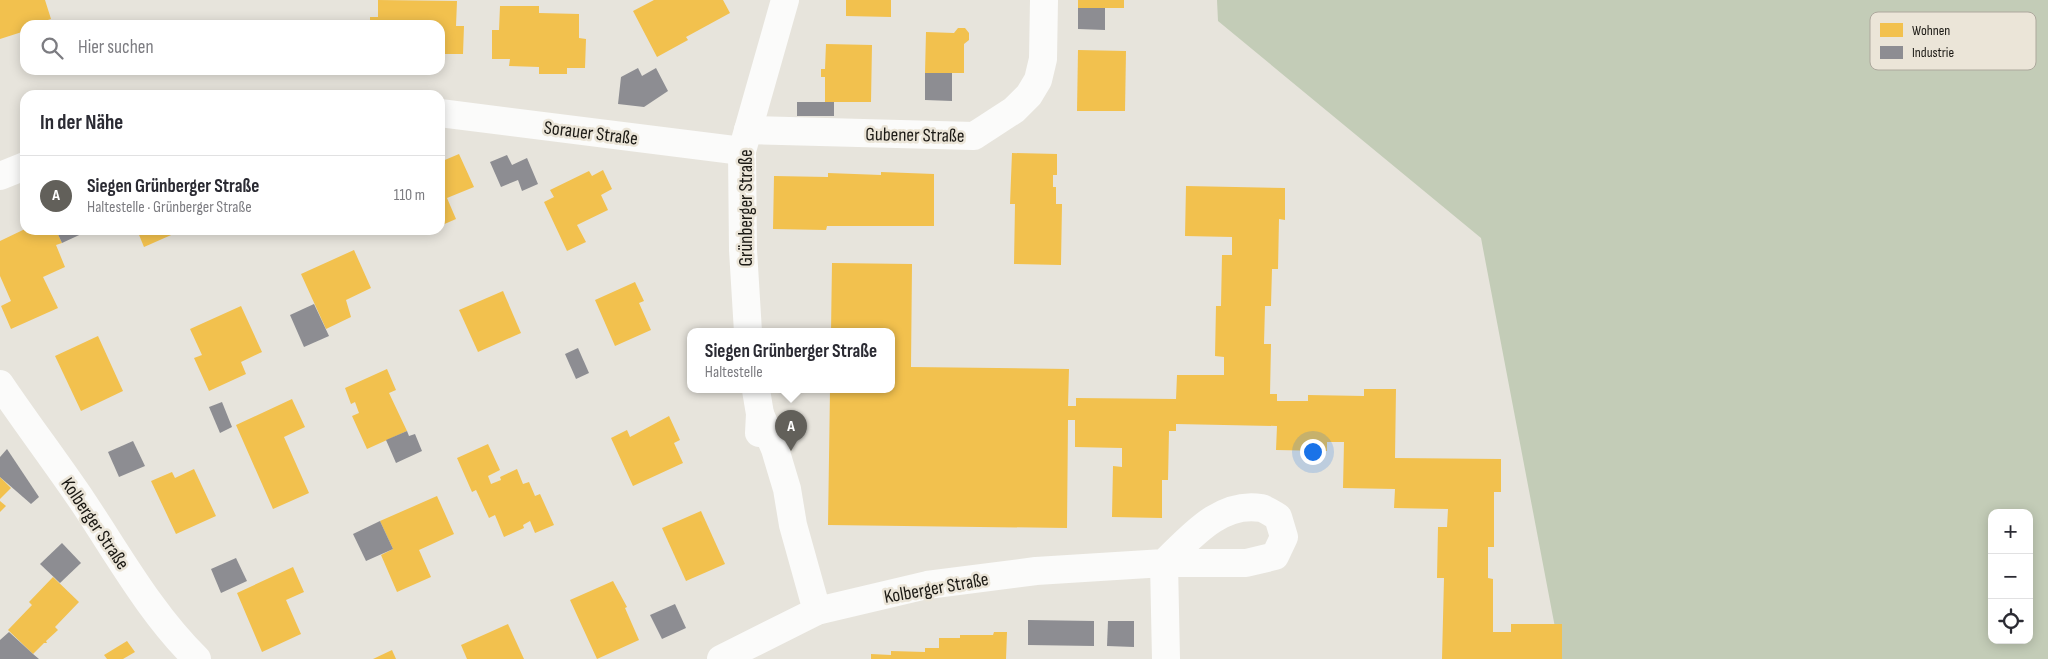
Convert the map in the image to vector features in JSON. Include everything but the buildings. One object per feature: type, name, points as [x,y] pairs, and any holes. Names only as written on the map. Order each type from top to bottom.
[{"type":"street","name":"Grünberger Straße","points":[[748,328],[743,250],[745,140],[785,0]]},
{"type":"street","name":"Gubener Straße","points":[[745,140],[974,136],[1014,110],[1029,95],[1038,80],[1043,59],[1044,0]]},
{"type":"street","name":"Sorauer Straße","points":[[445,114],[745,140]]},
{"type":"street","points":[[0,176],[20,168]]},
{"type":"street","name":"Kolberger Straße","points":[[4,397],[83,502],[141,590],[184,646],[197,659]]},
{"type":"street","points":[[758,402],[757,454],[768,494],[792,525],[817,611]]},
{"type":"street","name":"Kolberger Straße","points":[[721,659],[817,611],[937,584],[1036,570],[1164,563],[1166,659]]},
{"type":"green space","points":[[1217,0],[2048,0],[2048,659],[1561,659],[1481,238],[1218,21]]},
{"type":"place","name":"Siegen Grünberger Straße","points":[[791,451]]}]
